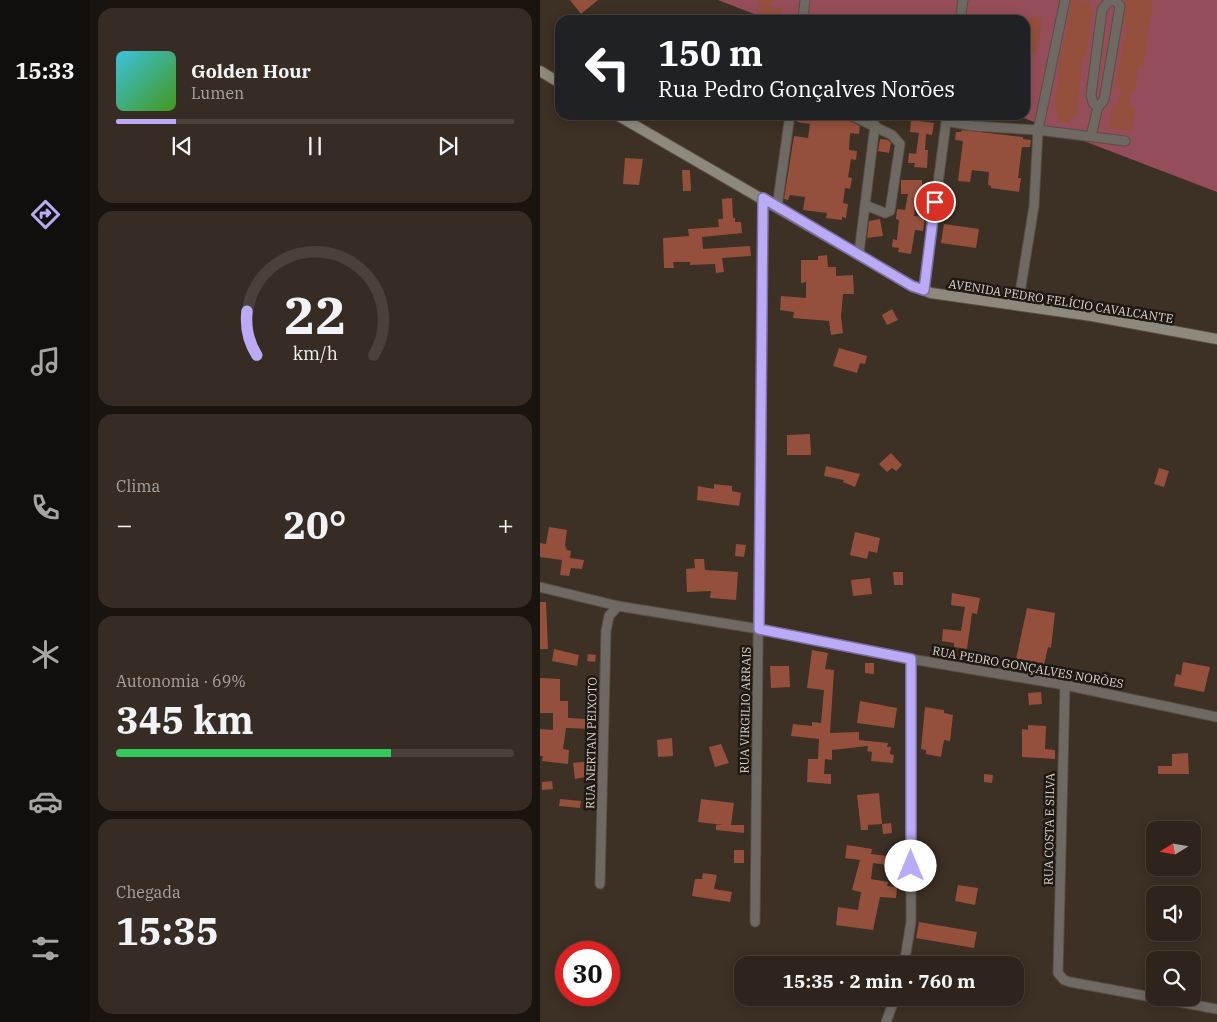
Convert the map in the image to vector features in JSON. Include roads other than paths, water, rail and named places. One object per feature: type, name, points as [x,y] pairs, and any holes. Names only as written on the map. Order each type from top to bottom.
[{"type":"street","points":[[804,15],[805,0]]},
{"type":"street","points":[[961,15],[963,0]]},
{"type":"street","points":[[1018,304],[1034,206],[1038,130],[1065,0]]},
{"type":"street","points":[[1091,136],[1098,107],[1104,100],[1118,23],[1120,6],[1115,0],[1108,2],[1102,10],[1091,92],[1092,102],[1098,107]]},
{"type":"street","points":[[540,71],[555,80]]},
{"type":"street","name":"AVENIDA PEDRO FELÍCIO CAVALCANTE","points":[[626,120],[859,253],[912,286],[924,290],[1018,304],[1217,339]]},
{"type":"street","points":[[778,207],[789,120]]},
{"type":"street","points":[[863,120],[896,137],[900,144],[890,211],[885,213],[865,205]]},
{"type":"street","points":[[924,290],[947,120]]},
{"type":"street","points":[[954,120],[973,126],[1038,130],[1125,141]]},
{"type":"street","points":[[859,253],[875,125]]},
{"type":"street","name":"RUA VIRGILIO ARRAIS","points":[[754,922],[763,198]]},
{"type":"street","name":"RUA PEDRO GONÇALVES NORÕES","points":[[540,587],[618,606],[759,629],[911,659],[1064,684],[1217,717]]},
{"type":"street","name":"RUA NERTAN PEIXOTO","points":[[600,884],[606,631],[609,616],[618,606]]},
{"type":"street","points":[[906,956],[911,922],[911,659]]},
{"type":"street","name":"RUA COSTA E SILVA","points":[[1064,684],[1058,973],[1064,980],[1070,982],[1217,1009]]},
{"type":"street","points":[[886,1022],[891,1006]]}]
